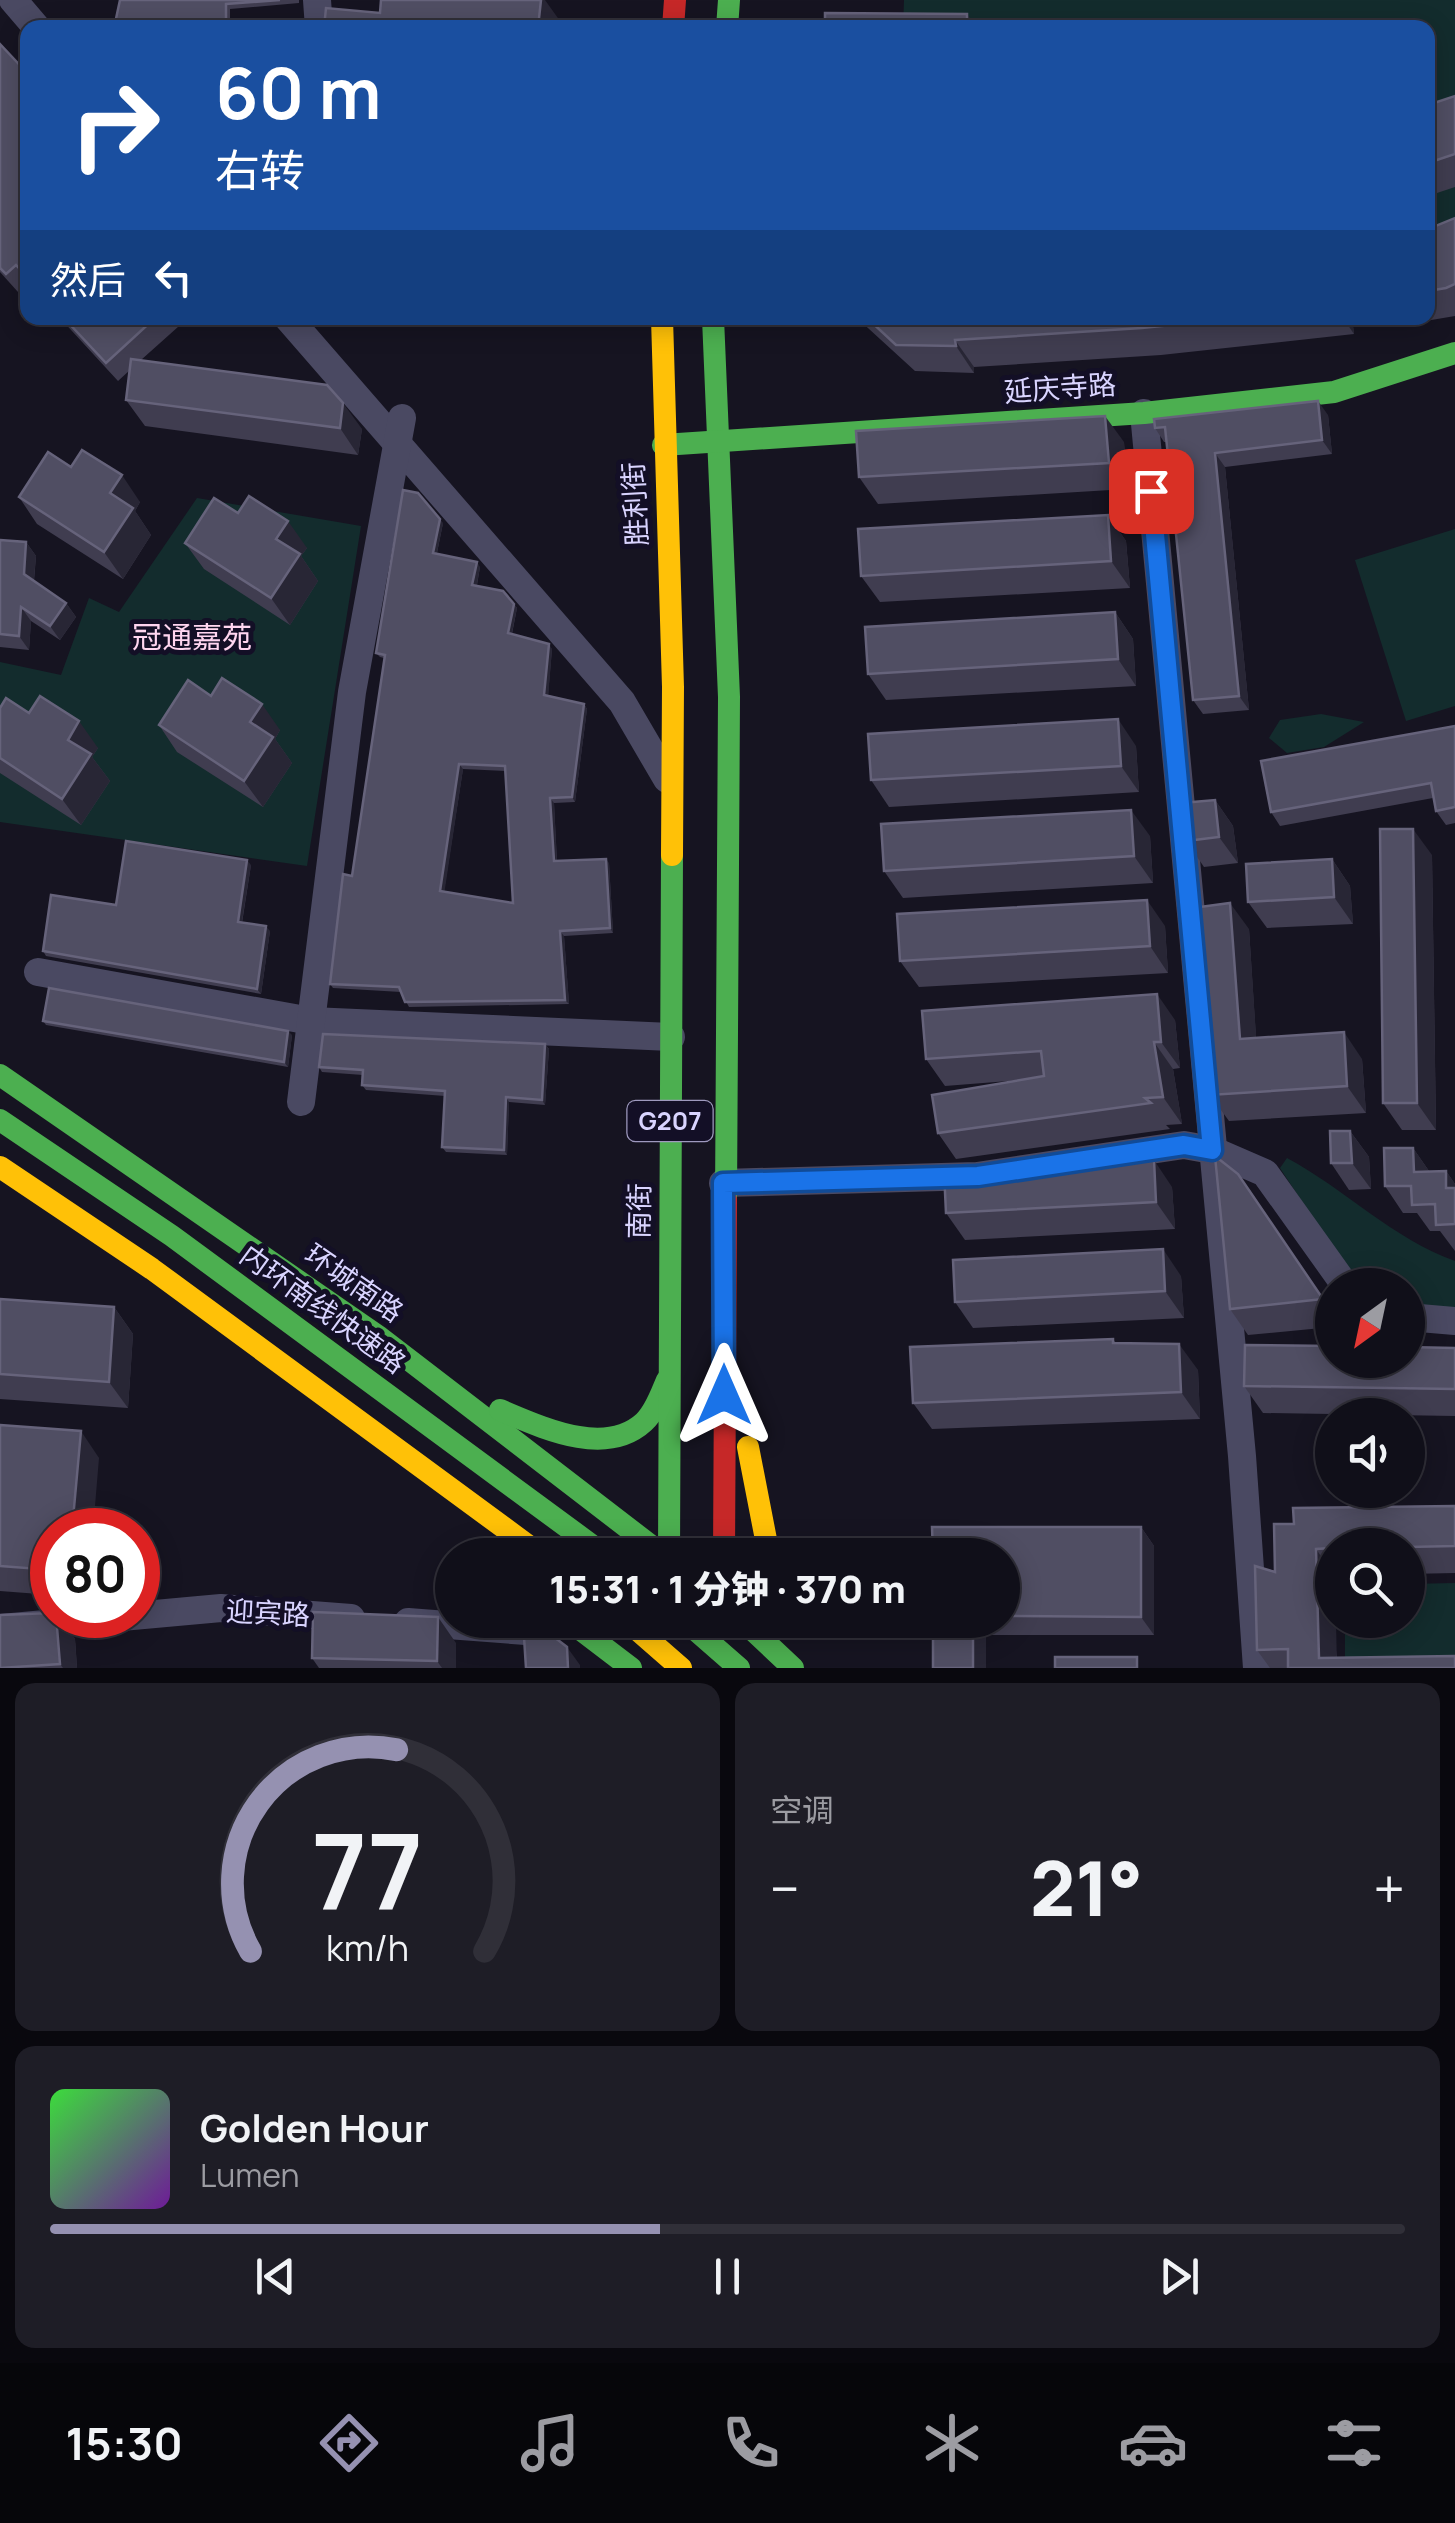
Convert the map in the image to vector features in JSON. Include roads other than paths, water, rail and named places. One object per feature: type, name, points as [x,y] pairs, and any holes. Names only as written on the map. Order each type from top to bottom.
[{"type":"main road","name":"胜利街","points":[[662,325],[662,444],[674,687]]},
{"type":"main road","points":[[713,325],[716,440]]},
{"type":"main road","name":"延庆寺路","points":[[662,444],[1144,412],[1334,392],[1455,353]]},
{"type":"main road","name":"G207","points":[[716,440],[729,698],[723,1183],[724,1538]]},
{"type":"main road","name":"南街","points":[[666,1538],[674,687]]},
{"type":"main road","name":"环城南路","points":[[0,1074],[378,1336],[644,1538]]},
{"type":"main road","name":"内环南线快速路","points":[[0,1120],[187,1247],[582,1538]]},
{"type":"main road","points":[[0,1167],[152,1269],[518,1538]]},
{"type":"main road","points":[[723,1275],[755,1496],[766,1538]]},
{"type":"main road","points":[[444,1386],[554,1434],[604,1438],[644,1422],[668,1380]]},
{"type":"main road","points":[[576,1638],[603,1668]]},
{"type":"main road","points":[[592,1638],[631,1668]]},
{"type":"main road","points":[[646,1638],[680,1668]]},
{"type":"main road","points":[[671,1638],[672,1668]]},
{"type":"main road","points":[[705,1638],[739,1668]]},
{"type":"main road","points":[[726,1638],[728,1668]]},
{"type":"main road","points":[[761,1638],[793,1668]]},
{"type":"main road","points":[[798,1638],[812,1668]]},
{"type":"street","points":[[13,0],[30,20]]},
{"type":"street","points":[[295,325],[400,431],[622,702],[672,789]]},
{"type":"street","points":[[1144,412],[1257,1668]]},
{"type":"street","points":[[301,1102],[352,692],[400,431]]},
{"type":"street","points":[[38,972],[311,1022],[671,1037]]},
{"type":"street","points":[[723,1183],[978,1176],[1184,1145],[1212,1150],[1264,1173],[1333,1268]]},
{"type":"street","points":[[1425,1318],[1455,1321]]},
{"type":"street","name":"迎宾路","points":[[0,1628],[221,1608],[435,1624]]},
{"type":"district","name":"冠通嘉苑","points":[[192,638]]}]
